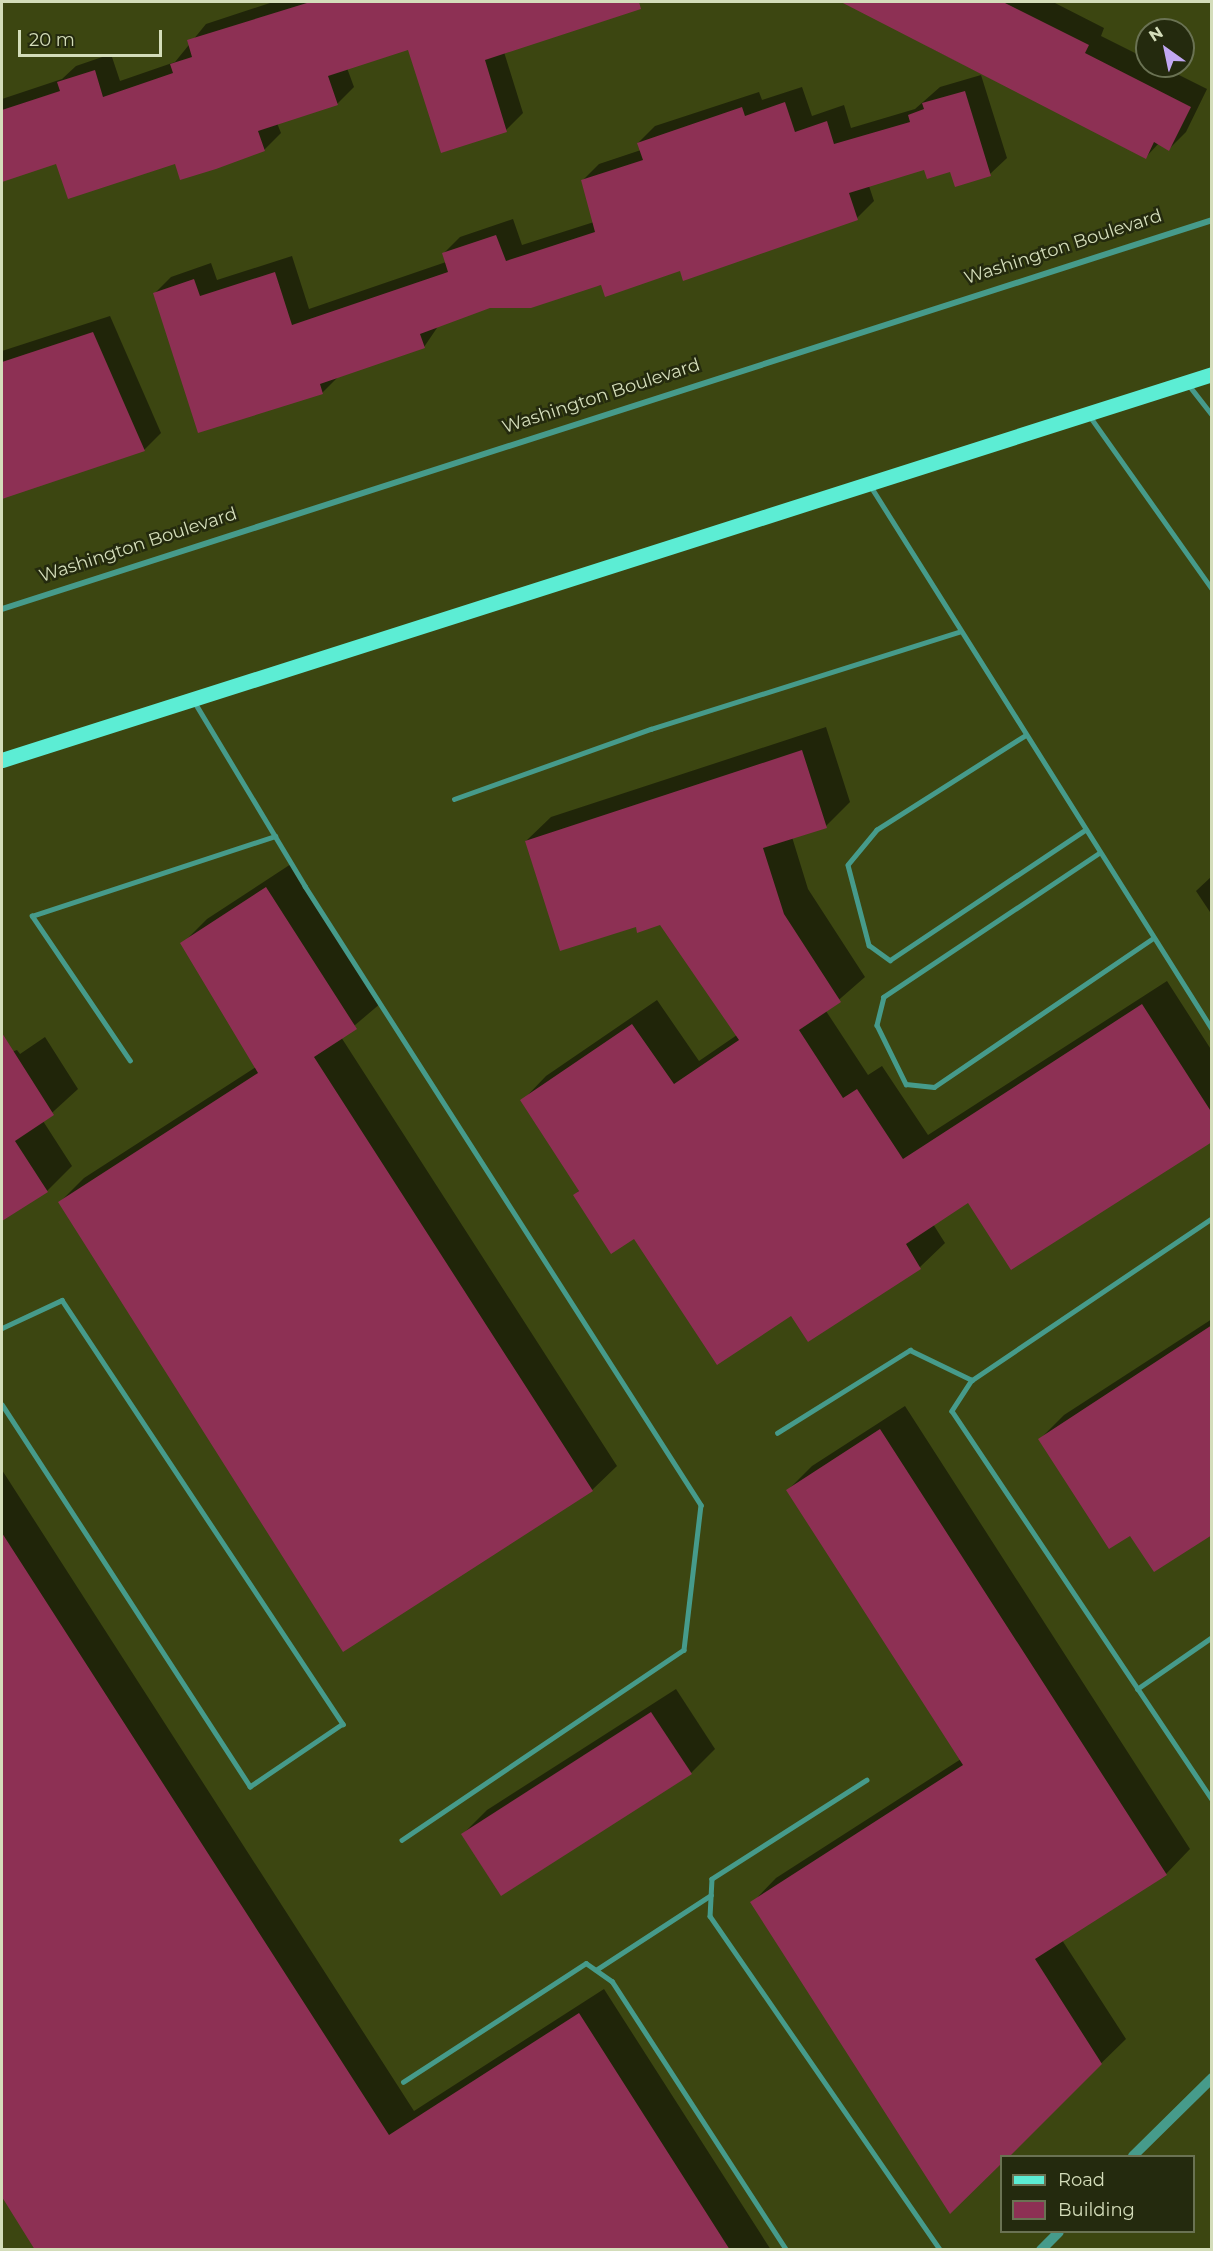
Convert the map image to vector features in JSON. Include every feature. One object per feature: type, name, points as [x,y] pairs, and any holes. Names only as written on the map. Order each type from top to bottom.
[{"type":"main road","points":[[2,760],[1212,374]]},
{"type":"street","name":"Washington Boulevard","points":[[2,609],[1212,220]]},
{"type":"street","points":[[1135,2155],[1212,2078]]},
{"type":"street","points":[[1041,2250],[1058,2233]]},
{"type":"lane","points":[[1186,382],[1212,415]]},
{"type":"lane","points":[[1088,413],[1212,589]]},
{"type":"lane","points":[[869,483],[959,632],[1212,1029]]},
{"type":"lane","points":[[454,799],[651,729],[959,632]]},
{"type":"lane","points":[[193,699],[275,836],[701,1505],[684,1650],[402,1840]]},
{"type":"lane","points":[[1025,736],[877,831],[848,865],[869,945],[890,960],[1084,830]]},
{"type":"lane","points":[[130,1061],[32,916],[275,836]]},
{"type":"lane","points":[[1100,854],[884,997],[877,1025],[906,1084],[934,1087],[1153,938]]},
{"type":"lane","points":[[1212,1218],[972,1380],[952,1411],[1212,1800]]},
{"type":"lane","points":[[2,1328],[62,1300],[344,1724],[250,1787],[2,1405]]},
{"type":"lane","points":[[777,1433],[910,1350],[972,1380]]},
{"type":"lane","points":[[1137,1689],[1212,1637]]},
{"type":"lane","points":[[867,1779],[712,1879],[710,1916],[940,2250]]},
{"type":"lane","points":[[596,1970],[711,1895]]},
{"type":"lane","points":[[403,2082],[585,1963],[612,1981],[787,2250]]},
{"type":"building","points":[[310,2],[639,2],[641,9],[485,60],[507,132],[441,153],[408,50],[328,76],[338,105],[258,131],[265,151],[216,169],[180,180],[175,164],[68,199],[56,164],[2,182],[2,110],[60,91],[57,82],[95,70],[103,97],[173,73],[170,64],[192,57],[187,40]]},
{"type":"building","points":[[841,2],[1003,2],[1089,45],[1085,53],[1191,107],[1169,151],[1154,142],[1146,159]]},
{"type":"building","points":[[965,91],[991,176],[955,187],[950,172],[927,179],[924,170],[849,193],[858,220],[683,281],[680,271],[605,297],[601,285],[531,308],[490,308],[420,334],[425,348],[320,384],[323,394],[198,433],[153,293],[194,279],[200,296],[275,272],[292,325],[448,272],[442,253],[496,235],[506,261],[595,232],[581,180],[643,160],[637,143],[742,107],[745,116],[785,102],[795,132],[827,121],[834,144],[910,122],[908,115],[924,109],[922,103]]},
{"type":"building","points":[[93,332],[145,451],[2,499],[2,362]]},
{"type":"building","points":[[802,750],[827,828],[763,848],[784,914],[841,1002],[799,1030],[843,1098],[857,1089],[903,1159],[1142,1004],[1212,1113],[1212,1142],[1011,1270],[968,1203],[906,1244],[921,1269],[808,1342],[791,1316],[717,1365],[634,1239],[611,1254],[573,1195],[579,1191],[520,1100],[632,1024],[674,1084],[739,1040],[660,925],[637,933],[636,927],[560,951],[525,841]]},
{"type":"building","points":[[266,887],[357,1029],[314,1057],[593,1491],[343,1652],[58,1202],[258,1073],[180,943]]},
{"type":"building","points":[[2,1033],[54,1115],[15,1141],[48,1192],[2,1221]]},
{"type":"building","points":[[1212,1325],[1212,1535],[1154,1572],[1130,1536],[1109,1549],[1038,1439]]},
{"type":"building","points":[[880,1429],[1167,1875],[1035,1959],[1102,2064],[1011,2155],[1000,2155],[1000,2165],[950,2214],[750,1902],[963,1765],[786,1490]]},
{"type":"building","points":[[2,1533],[389,2135],[579,2013],[730,2250],[35,2250],[2,2197]]},
{"type":"building","points":[[651,1712],[692,1774],[501,1896],[461,1834]]}]
